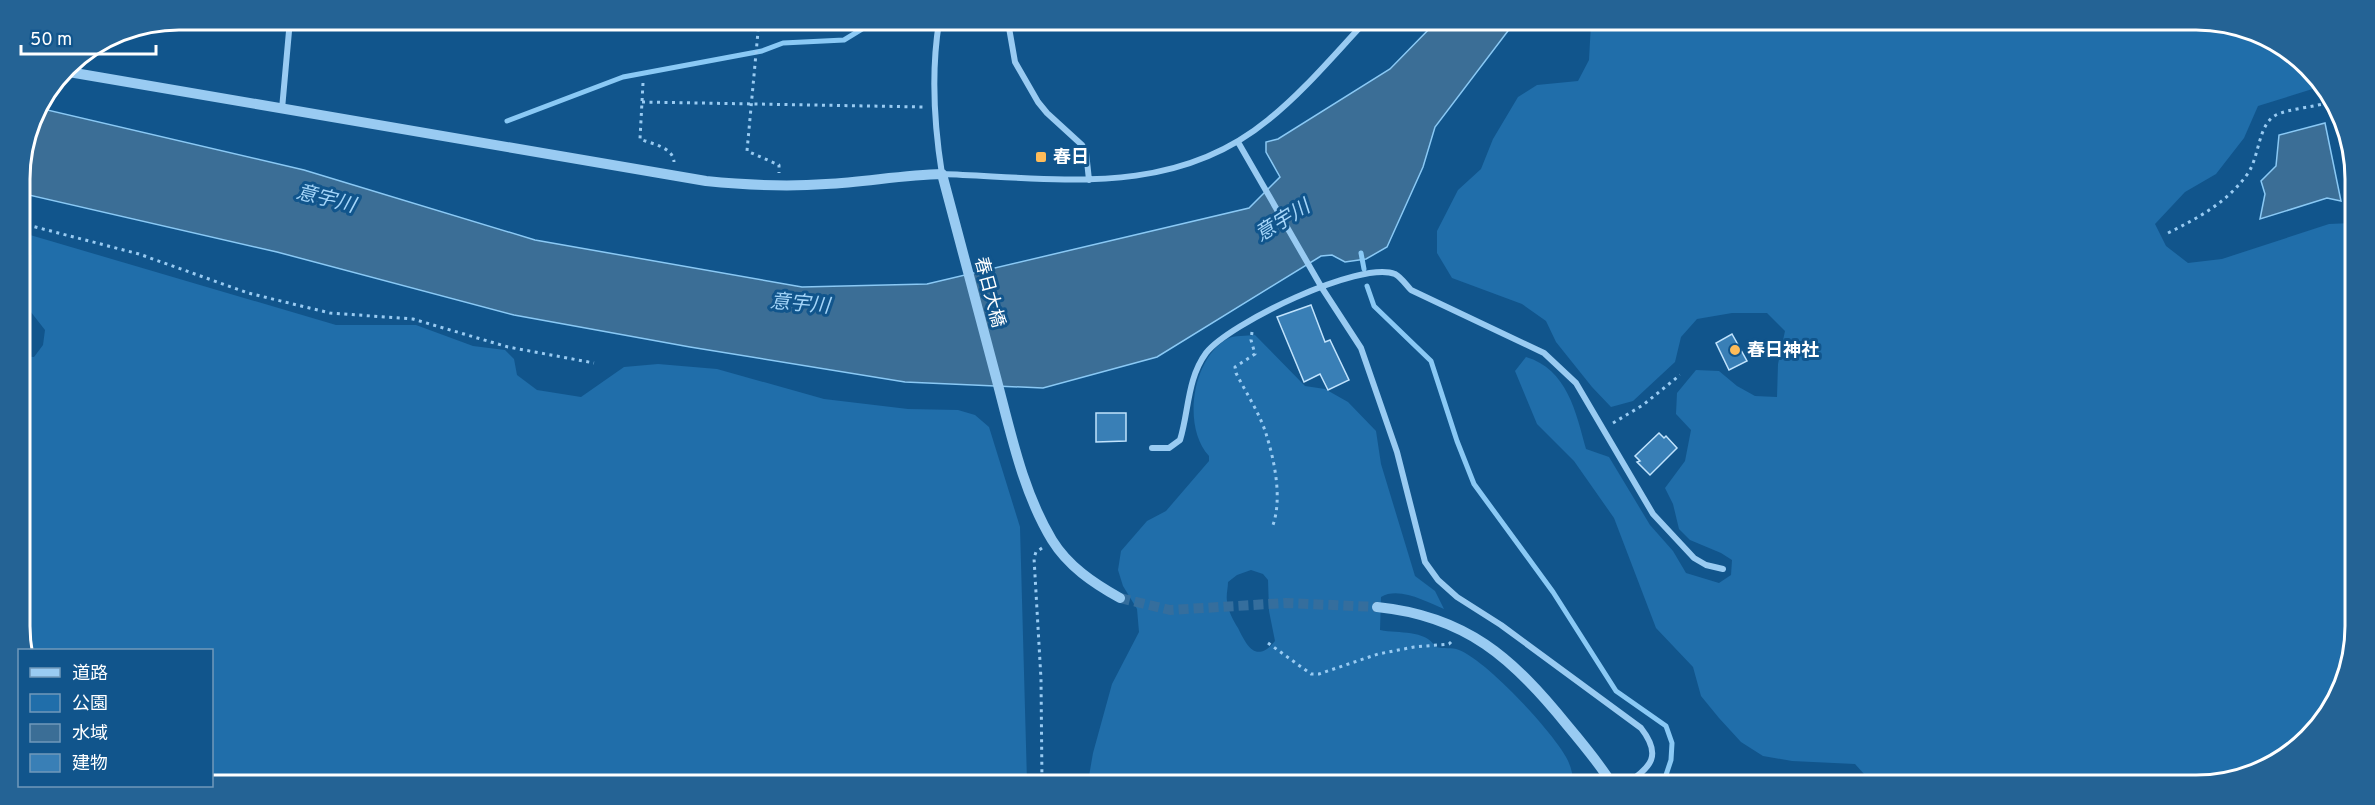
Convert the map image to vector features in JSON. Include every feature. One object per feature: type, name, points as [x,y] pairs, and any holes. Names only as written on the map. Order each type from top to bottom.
[{"type":"street","points":[[282,110],[289,30]]},
{"type":"street","points":[[938,30],[935,54],[935,132],[942,174]]},
{"type":"street","points":[[1009,30],[1015,62],[1047,113],[1082,145],[1088,161],[1089,180]]},
{"type":"street","points":[[75,73],[674,177],[779,185],[826,184],[905,175],[942,174],[1089,180],[1149,174],[1181,167],[1214,155],[1238,142],[1269,120],[1357,30]]},
{"type":"street","points":[[1238,142],[1242,153],[1317,280],[1361,348],[1397,452],[1425,561],[1438,580],[1457,597],[1501,625],[1641,728],[1652,742],[1654,756],[1647,767],[1637,775]]},
{"type":"street","name":"春日大橋","points":[[942,174],[1003,406],[1032,499],[1052,540],[1086,578],[1120,598]]},
{"type":"street","points":[[1152,448],[1169,448],[1180,440],[1188,395],[1205,354],[1222,337],[1254,318],[1352,276],[1396,274],[1411,290],[1544,353],[1576,383],[1653,514],[1694,558],[1706,565],[1723,569]]},
{"type":"street","points":[[1377,607],[1420,614],[1460,629],[1502,654],[1561,717],[1605,775]]},
{"type":"path","points":[[758,30],[747,151],[779,165],[779,185]]},
{"type":"path","points":[[643,83],[640,139],[670,151],[673,156],[674,177]]},
{"type":"path","points":[[642,102],[935,107]]},
{"type":"path","points":[[2168,233],[2215,208],[2247,176],[2258,154],[2265,124],[2274,116],[2325,103]]},
{"type":"path","points":[[30,226],[139,254],[249,293],[330,313],[413,319],[508,347],[594,363]]},
{"type":"path","points":[[1254,318],[1251,340],[1256,354],[1235,367],[1267,435],[1276,486],[1277,514],[1273,525]]},
{"type":"path","points":[[1603,429],[1643,405],[1680,375]]},
{"type":"path","points":[[1042,775],[1041,679],[1034,558],[1036,552],[1052,540]]},
{"type":"path","points":[[1268,643],[1311,674],[1319,674],[1378,654],[1414,647],[1449,644],[1460,629]]},
{"type":"green space","points":[[1591,30],[2196,30],[2215,31],[2253,41],[2287,61],[2314,88],[2258,106],[2244,138],[2216,174],[2185,192],[2155,224],[2166,246],[2188,263],[2222,259],[2329,224],[2345,223],[2344,645],[2334,683],[2308,724],[2287,744],[2253,764],[2206,775],[1864,775],[1855,764],[1792,761],[1763,756],[1741,742],[1701,696],[1693,667],[1656,628],[1614,518],[1574,461],[1537,424],[1515,371],[1526,357],[1551,371],[1568,394],[1586,449],[1609,457],[1650,525],[1673,551],[1686,573],[1719,583],[1731,575],[1732,560],[1690,540],[1679,529],[1673,504],[1665,488],[1685,461],[1691,430],[1676,414],[1677,393],[1696,370],[1719,371],[1737,386],[1755,396],[1777,397],[1778,364],[1785,331],[1767,313],[1732,313],[1697,319],[1681,337],[1675,362],[1633,401],[1611,407],[1556,342],[1546,321],[1522,304],[1452,278],[1437,253],[1437,231],[1458,190],[1481,169],[1493,139],[1518,97],[1537,85],[1578,81],[1589,60]]},
{"type":"green space","points":[[30,235],[336,325],[416,325],[473,346],[505,350],[514,359],[517,375],[537,390],[581,397],[624,367],[658,364],[717,369],[824,399],[908,409],[958,410],[975,415],[989,427],[1020,527],[1027,775],[213,775],[213,649],[32,649],[30,357],[34,357],[43,345],[45,330],[30,311]]},
{"type":"green space","points":[[1255,335],[1305,386],[1325,389],[1348,402],[1376,431],[1381,464],[1415,576],[1435,591],[1444,609],[1413,596],[1388,594],[1381,597],[1380,630],[1411,633],[1425,637],[1436,647],[1459,650],[1471,656],[1501,681],[1533,714],[1566,757],[1572,775],[1089,775],[1112,684],[1139,632],[1137,609],[1123,586],[1118,570],[1121,551],[1147,521],[1166,511],[1209,461],[1209,456],[1196,428],[1195,394],[1199,377],[1215,349],[1227,339]],"holes":[[[1251,570],[1263,574],[1268,580],[1269,611],[1275,641],[1268,648],[1257,652],[1245,641],[1230,612],[1228,582],[1237,575]]]},
{"type":"water","name":"意宇川","points":[[1428,30],[1509,30],[1435,127],[1423,167],[1387,247],[1366,259],[1345,262],[1332,255],[1321,256],[1157,357],[1043,388],[905,382],[690,347],[514,315],[277,252],[30,195],[31,160],[35,140],[47,110],[304,170],[535,240],[802,287],[927,284],[1249,208],[1280,177],[1266,152],[1266,142],[1278,139],[1390,69]]},
{"type":"water","points":[[2325,123],[2341,201],[2327,198],[2260,219],[2265,194],[2261,181],[2276,166],[2279,135]]},
{"type":"building","points":[[1311,305],[1325,342],[1330,340],[1349,380],[1328,390],[1320,374],[1304,382],[1277,317]]},
{"type":"building","name":"春日神社","points":[[1732,334],[1747,361],[1729,370],[1716,343]]},
{"type":"building","points":[[1096,413],[1126,413],[1126,441],[1096,442]]},
{"type":"building","points":[[1659,433],[1664,438],[1666,436],[1677,448],[1650,475],[1637,462],[1640,461],[1635,456]]},
{"type":"waterway","points":[[507,121],[623,77],[762,51],[783,43],[844,40],[860,30]]},
{"type":"waterway","points":[[1361,253],[1364,269]]},
{"type":"waterway","points":[[1367,286],[1374,306],[1431,361],[1457,441],[1474,484],[1553,592],[1616,691],[1666,726],[1672,743],[1671,760],[1666,775]]},
{"type":"tunnel","points":[[1120,598],[1170,610],[1286,603],[1377,607]]},
{"type":"place","name":"春日","points":[[1041,157]]},
{"type":"place","name":"春日神社","points":[[1735,350]]}]
